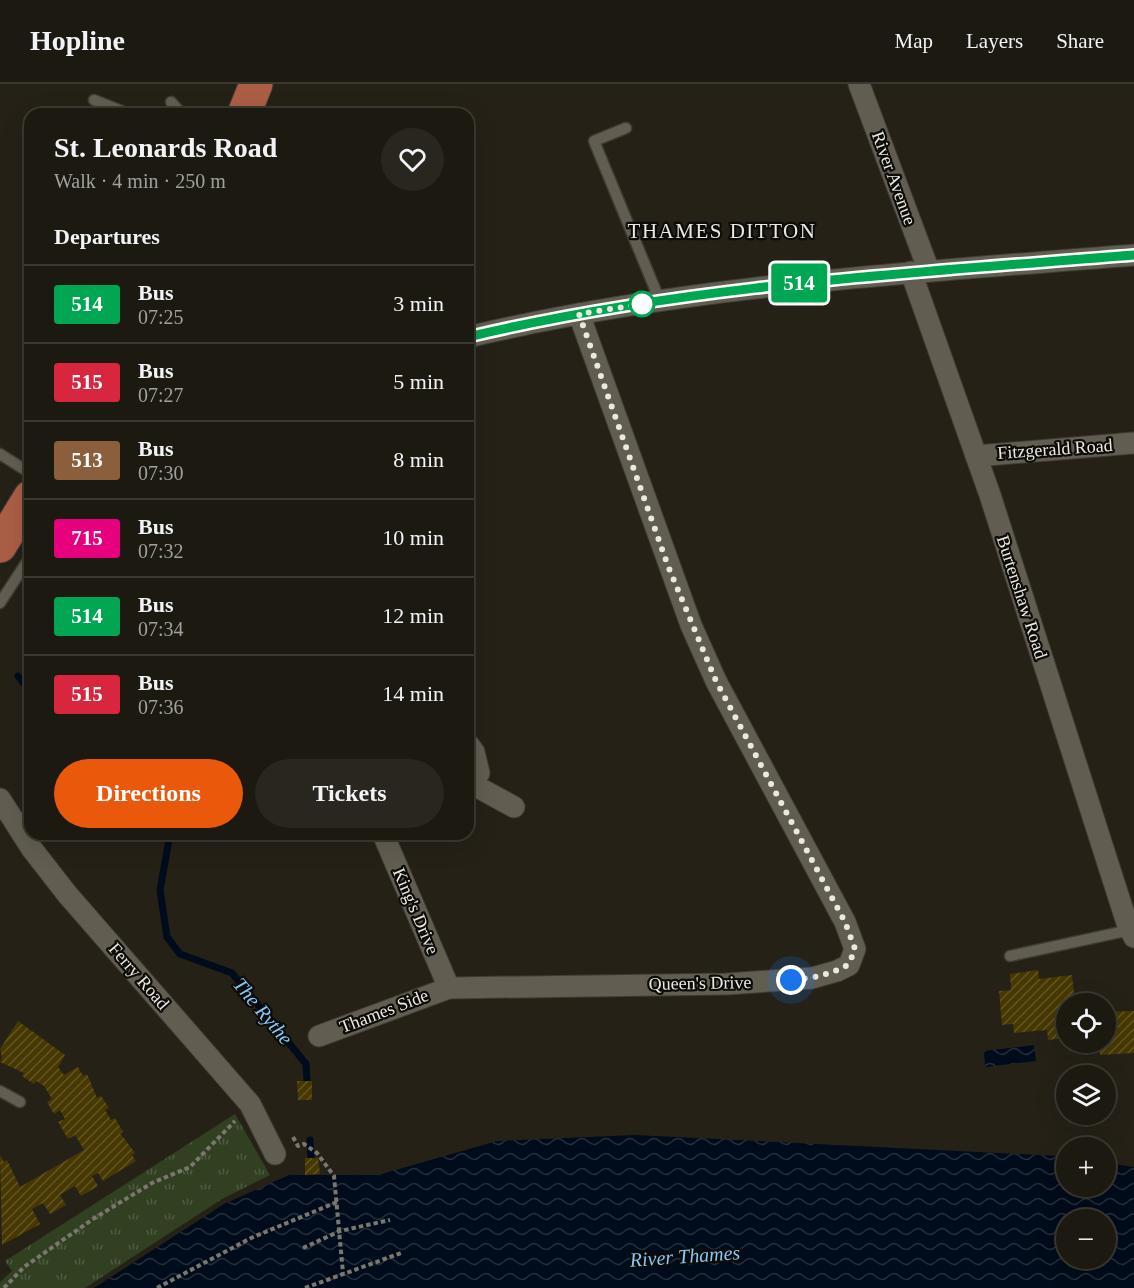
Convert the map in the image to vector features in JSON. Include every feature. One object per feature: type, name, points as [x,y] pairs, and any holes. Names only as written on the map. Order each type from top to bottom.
[{"type":"main road","points":[[246,108],[256,84]]},
{"type":"main road","points":[[0,546],[24,507]]},
{"type":"street","name":"River Avenue","points":[[860,84],[920,272]]},
{"type":"street","points":[[474,337],[579,314],[737,289],[1134,255]]},
{"type":"street","name":"Burtenshaw Road","points":[[920,272],[976,456],[1130,930]]},
{"type":"street","name":"Queen's Drive","points":[[449,988],[727,984],[812,978],[837,971],[849,964],[855,949],[845,922],[716,681],[695,634],[616,422],[579,314]]},
{"type":"street","name":"Fitzgerald Road","points":[[976,456],[1134,443]]},
{"type":"street","points":[[474,752],[479,772],[474,779]]},
{"type":"street","points":[[474,787],[514,807]]},
{"type":"street","name":"Ferry Road","points":[[0,799],[24,836]]},
{"type":"street","name":"Ferry Road","points":[[26,840],[67,894],[250,1104],[275,1154]]},
{"type":"street","name":"King's Drive","points":[[386,840],[449,988]]},
{"type":"street","name":"Thames Side","points":[[319,1036],[449,988]]},
{"type":"lane","points":[[94,100],[114,108]]},
{"type":"lane","points":[[171,102],[176,108]]},
{"type":"lane","points":[[626,128],[594,141],[660,301]]},
{"type":"lane","points":[[0,454],[24,469]]},
{"type":"lane","points":[[0,603],[24,566]]},
{"type":"lane","points":[[1010,956],[1130,930]]},
{"type":"lane","points":[[0,1091],[20,1102]]},
{"type":"path","points":[[4,1288],[24,1267],[93,1219],[152,1183],[190,1167],[250,1104]]},
{"type":"path","points":[[304,1144],[317,1153],[334,1176],[343,1273]]},
{"type":"path","points":[[158,1288],[251,1238],[337,1202]]},
{"type":"path","points":[[303,1248],[340,1231],[390,1220]]},
{"type":"path","points":[[305,1288],[401,1253]]},
{"type":"green space","points":[[235,1114],[270,1175],[222,1199],[85,1288],[0,1288],[0,1282],[12,1271],[5,1261]]},
{"type":"water","points":[[1034,1045],[1036,1061],[985,1067],[984,1051]]},
{"type":"water","name":"River Thames","points":[[635,1135],[1056,1156],[1056,1197],[1116,1197],[1116,1164],[1134,1167],[1134,1288],[94,1288],[224,1204],[289,1175],[378,1175],[497,1141]]},
{"type":"building","points":[[1038,970],[1039,979],[1072,975],[1074,993],[1056,993],[1056,1039],[1048,1040],[1047,1030],[1014,1033],[1013,1024],[1002,1025],[999,991],[1011,990],[1010,974]]},
{"type":"building","points":[[1134,1011],[1134,1053],[1100,1055],[1100,1053],[1116,1053],[1116,1012]]},
{"type":"building","points":[[18,1021],[65,1055],[58,1067],[64,1075],[78,1067],[83,1076],[87,1074],[97,1098],[101,1096],[109,1108],[105,1110],[111,1120],[115,1118],[123,1132],[120,1133],[135,1153],[132,1155],[136,1161],[103,1181],[98,1173],[92,1176],[98,1186],[81,1196],[75,1186],[60,1195],[66,1205],[50,1214],[43,1203],[32,1209],[40,1224],[2,1245],[0,1155],[4,1162],[7,1160],[20,1187],[84,1150],[75,1135],[68,1139],[58,1122],[65,1119],[60,1110],[54,1114],[47,1102],[52,1099],[44,1086],[36,1081],[34,1084],[22,1076],[24,1073],[0,1062],[2,1058],[0,1049]]},
{"type":"building","points":[[297,1081],[312,1081],[312,1100],[298,1100]]},
{"type":"building","points":[[305,1158],[318,1158],[320,1174],[305,1175]]},
{"type":"waterway","name":"The Rythe","points":[[18,676],[24,684]]},
{"type":"waterway","name":"The Rythe","points":[[169,840],[160,890],[167,937],[180,954],[232,973],[306,1064],[307,1081]]},
{"type":"waterway","name":"The Rythe","points":[[310,1140],[311,1158]]},
{"type":"bus line","name":"514","points":[[474,336],[579,314],[737,289],[885,274],[1134,255]]},
{"type":"district","name":"THAMES DITTON","points":[[722,231]]},
{"type":"route","points":[[642,304],[579,314],[691,625],[716,681],[845,922],[855,949],[849,964],[837,971],[812,978],[791,980]]}]
